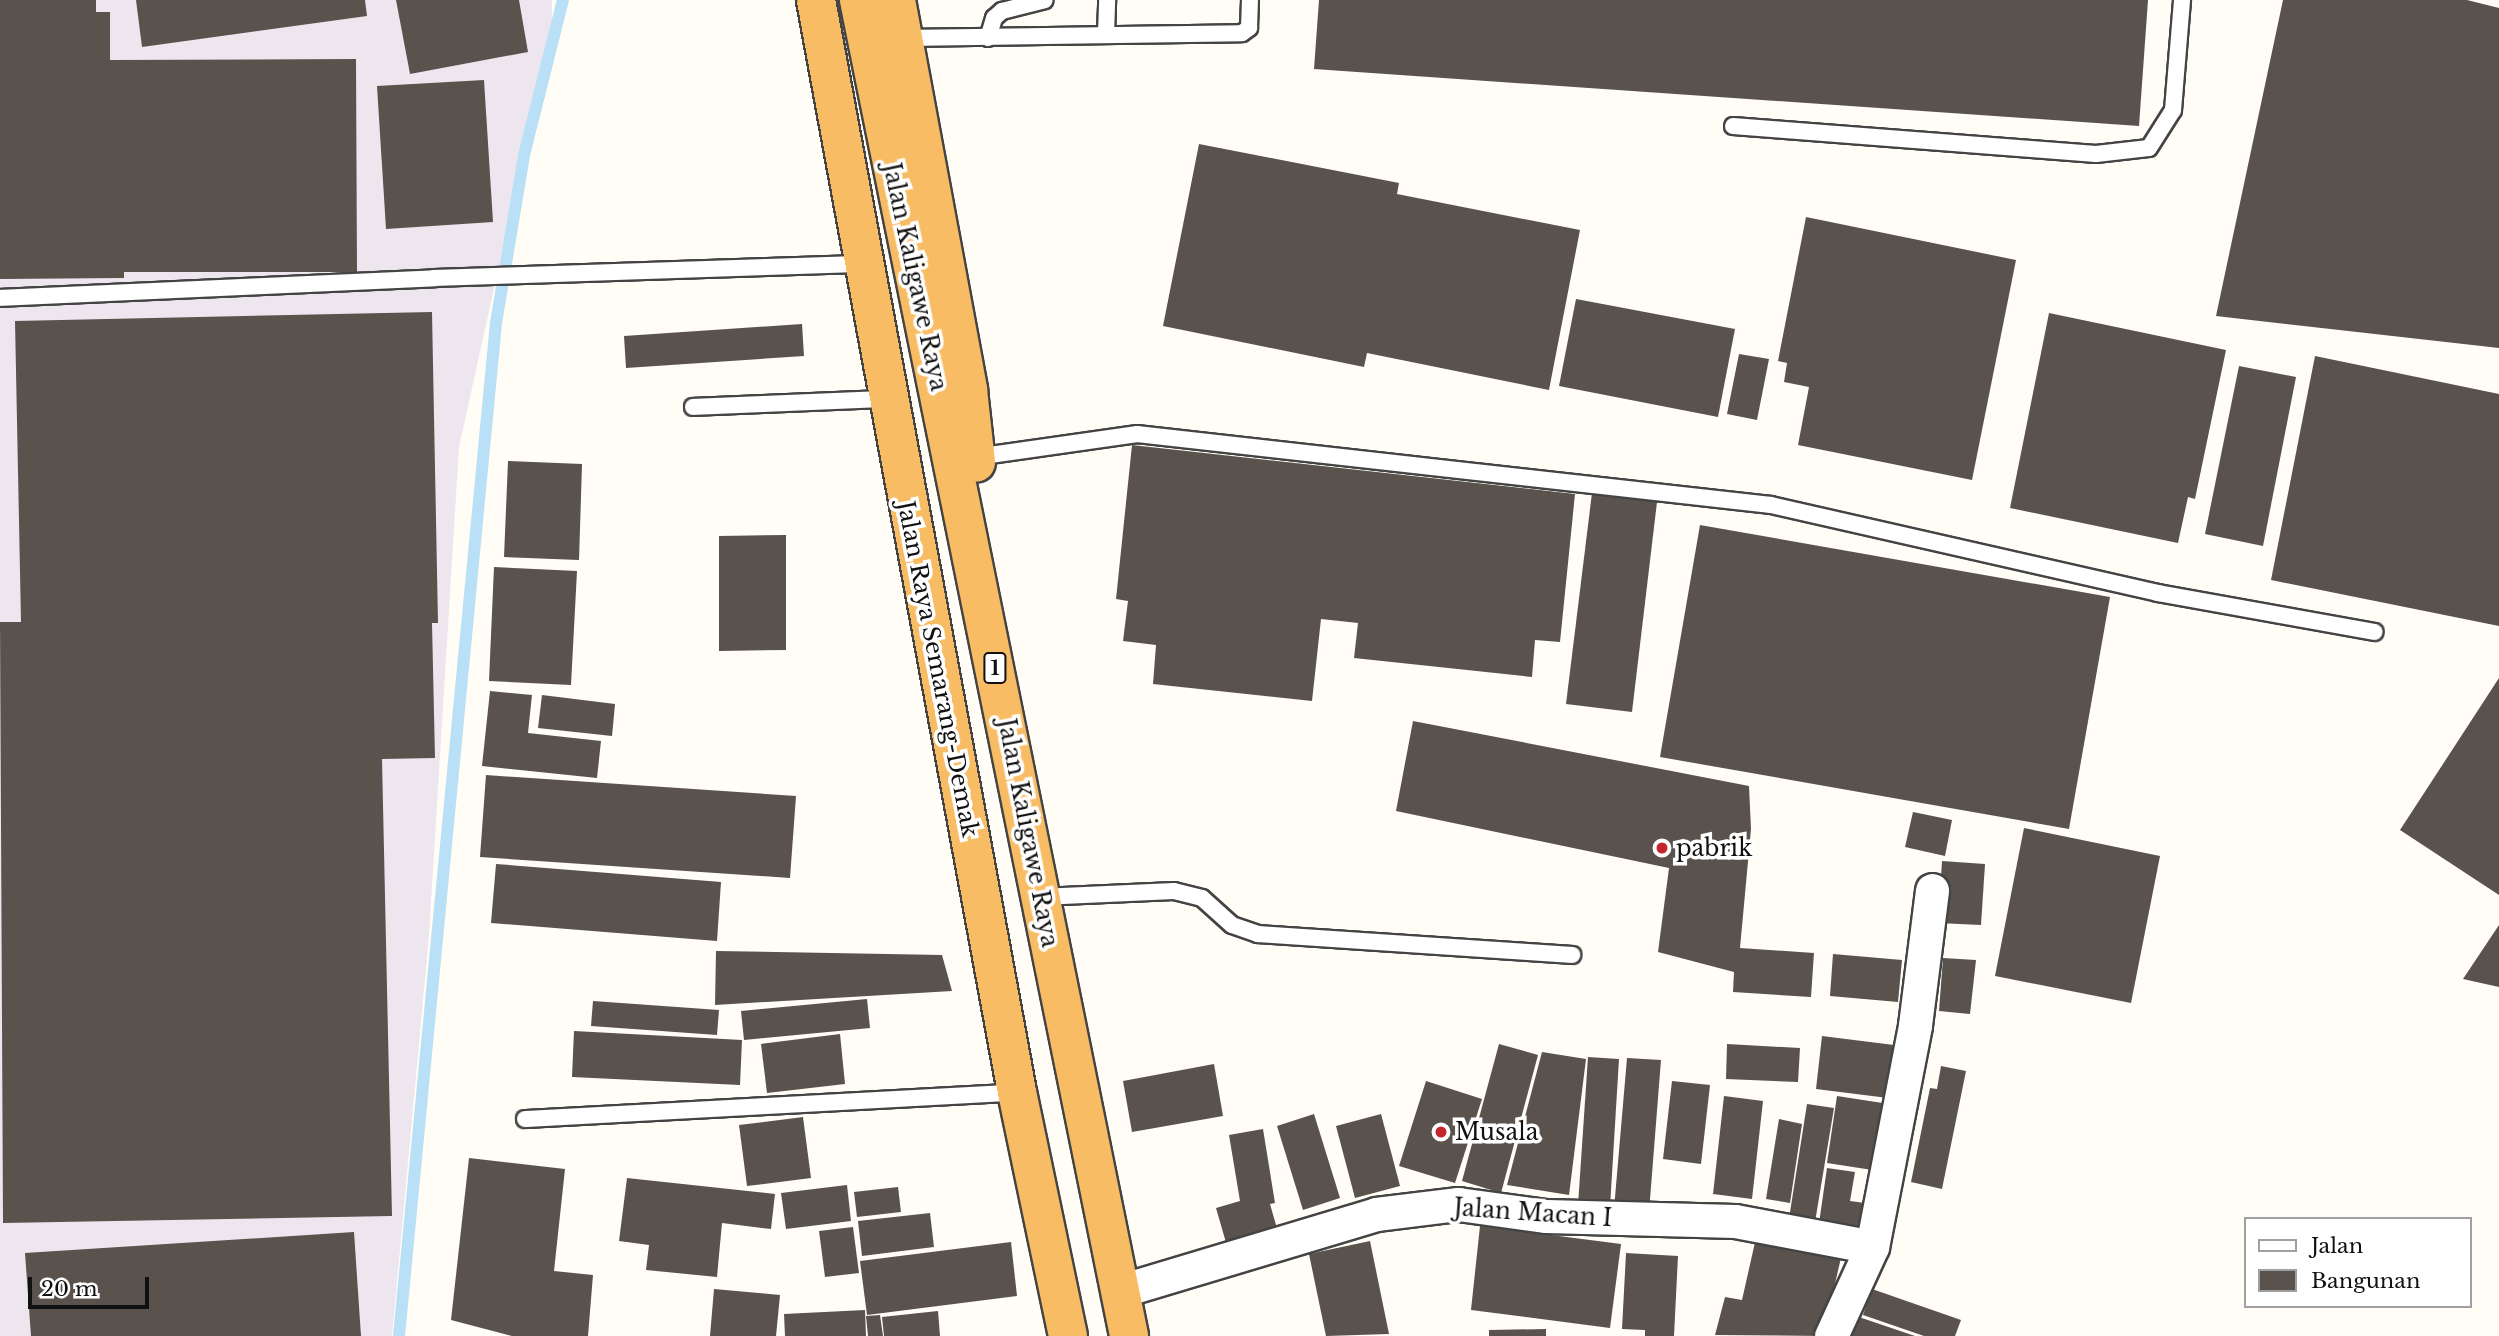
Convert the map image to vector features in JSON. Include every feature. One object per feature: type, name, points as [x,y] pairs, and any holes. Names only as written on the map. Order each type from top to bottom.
[{"type":"highway","name":"Jalan Raya Semarang-Demak","points":[[816,0],[868,264],[887,399],[1017,1092],[1068,1336]]},
{"type":"highway","name":"Jalan Kaligawe Raya","points":[[859,0],[989,641],[1054,896],[1129,1336]]},
{"type":"highway","points":[[896,0],[968,390],[989,641]]},
{"type":"street","points":[[1831,1336],[1872,1247],[1915,1025],[1932,890]]},
{"type":"street","name":"Jalan Macan I","points":[[1120,1292],[1376,1214],[1458,1205],[1546,1216],[1735,1221],[1872,1247]]},
{"type":"lane","points":[[988,38],[994,18],[1002,10],[1045,0]]},
{"type":"lane","points":[[1106,34],[1107,0]]},
{"type":"lane","points":[[903,38],[1242,33],[1250,28],[1251,0]]},
{"type":"lane","points":[[1733,125],[2096,153],[2149,148],[2173,110],[2182,0]]},
{"type":"lane","points":[[0,298],[434,278],[868,264]]},
{"type":"lane","points":[[693,407],[887,399]]},
{"type":"lane","points":[[975,457],[1051,443],[1137,434],[1228,441],[1770,505],[2158,593],[2375,632]]},
{"type":"lane","points":[[1054,896],[1174,891],[1202,898],[1232,925],[1258,934],[1572,955]]},
{"type":"lane","points":[[525,1119],[1017,1092]]},
{"type":"shaded area","points":[[0,0],[552,0],[552,26],[459,447],[429,935],[392,1336],[0,1336]]},
{"type":"building","points":[[0,0],[96,0],[96,12],[110,12],[110,60],[356,59],[357,272],[124,272],[124,278],[0,279]]},
{"type":"building","points":[[136,0],[365,0],[367,16],[142,47]]},
{"type":"building","points":[[396,0],[519,0],[528,52],[410,74]]},
{"type":"building","points":[[1319,0],[2148,0],[2139,126],[1314,69]]},
{"type":"building","points":[[2283,0],[2467,0],[2499,8],[2499,348],[2216,316]]},
{"type":"building","points":[[484,80],[493,222],[386,229],[377,86]]},
{"type":"building","points":[[1199,144],[1399,183],[1397,194],[1580,230],[1549,390],[1367,353],[1364,367],[1163,326]]},
{"type":"building","points":[[1806,217],[2016,260],[1972,480],[1798,445],[1809,387],[1784,382],[1787,363],[1778,361]]},
{"type":"building","points":[[1576,299],[1735,329],[1718,417],[1559,386]]},
{"type":"building","points":[[432,312],[438,623],[432,623],[435,758],[382,759],[392,1216],[3,1223],[0,622],[21,622],[15,321]]},
{"type":"building","points":[[2049,313],[2226,350],[2195,499],[2188,497],[2178,543],[2010,508]]},
{"type":"building","points":[[802,324],[804,356],[626,368],[624,336]]},
{"type":"building","points":[[1739,354],[1769,359],[1757,420],[1727,414]]},
{"type":"building","points":[[2315,356],[2499,394],[2499,626],[2271,580]]},
{"type":"building","points":[[2239,366],[2296,377],[2263,546],[2205,534]]},
{"type":"building","points":[[1132,445],[1575,494],[1560,642],[1535,640],[1532,677],[1354,658],[1358,623],[1321,619],[1312,701],[1153,684],[1156,645],[1123,641],[1128,601],[1116,599]]},
{"type":"building","points":[[508,461],[582,464],[579,560],[504,557]]},
{"type":"building","points":[[1592,493],[1657,502],[1632,712],[1566,704]]},
{"type":"building","points":[[1700,525],[2110,597],[2069,829],[1660,757]]},
{"type":"building","points":[[786,535],[786,650],[719,651],[719,536]]},
{"type":"building","points":[[494,567],[577,571],[571,685],[489,681]]},
{"type":"building","points":[[2499,678],[2499,895],[2400,830]]},
{"type":"building","points":[[490,691],[532,695],[528,733],[601,741],[597,778],[482,766]]},
{"type":"building","points":[[542,695],[615,704],[612,736],[538,728]]},
{"type":"building","name":"pabrik","points":[[1413,721],[1749,786],[1751,829],[1740,948],[1814,953],[1811,997],[1733,992],[1734,972],[1658,952],[1669,868],[1396,811]]},
{"type":"building","points":[[486,775],[796,796],[790,878],[480,857]]},
{"type":"building","points":[[1913,812],[1952,820],[1945,856],[1905,847]]},
{"type":"building","points":[[2024,828],[2160,856],[2131,1003],[1995,976]]},
{"type":"building","points":[[1942,861],[1985,864],[1981,925],[1938,923]]},
{"type":"building","points":[[496,864],[721,882],[717,941],[491,923]]},
{"type":"building","points":[[2499,925],[2499,987],[2463,979]]},
{"type":"building","points":[[716,951],[942,955],[952,991],[715,1005]]},
{"type":"building","points":[[1833,954],[1902,960],[1898,1002],[1830,996]]},
{"type":"building","points":[[1943,958],[1976,960],[1970,1014],[1939,1011]]},
{"type":"building","points":[[867,999],[870,1028],[744,1040],[741,1011]]},
{"type":"building","points":[[593,1001],[719,1010],[717,1035],[591,1026]]},
{"type":"building","points":[[574,1031],[742,1040],[740,1085],[572,1077]]},
{"type":"building","points":[[840,1034],[845,1084],[767,1093],[761,1044]]},
{"type":"building","points":[[1822,1036],[1894,1045],[1888,1098],[1816,1089]]},
{"type":"building","points":[[1499,1044],[1538,1055],[1501,1193],[1462,1181]]},
{"type":"building","points":[[1727,1044],[1800,1048],[1798,1082],[1726,1079]]},
{"type":"building","points":[[1542,1052],[1586,1059],[1569,1195],[1507,1185]]},
{"type":"building","points":[[1588,1057],[1619,1059],[1610,1207],[1578,1205]]},
{"type":"building","points":[[1627,1058],[1661,1060],[1649,1212],[1614,1209]]},
{"type":"building","points":[[1214,1064],[1223,1116],[1132,1132],[1123,1081]]},
{"type":"building","points":[[1941,1066],[1966,1071],[1942,1189],[1911,1182],[1930,1088],[1937,1089]]},
{"type":"building","name":"Musala","points":[[1426,1081],[1482,1099],[1455,1183],[1399,1166]]},
{"type":"building","points":[[1672,1081],[1710,1085],[1701,1164],[1663,1159]]},
{"type":"building","points":[[1724,1096],[1763,1101],[1752,1199],[1713,1194]]},
{"type":"building","points":[[1837,1096],[1889,1104],[1879,1171],[1827,1163]]},
{"type":"building","points":[[1807,1104],[1834,1108],[1814,1228],[1788,1225]]},
{"type":"building","points":[[1314,1114],[1340,1198],[1303,1210],[1277,1126]]},
{"type":"building","points":[[1381,1114],[1400,1186],[1355,1198],[1336,1126]]},
{"type":"building","points":[[803,1117],[811,1178],[747,1186],[739,1125]]},
{"type":"building","points":[[1779,1119],[1802,1124],[1790,1203],[1766,1199]]},
{"type":"building","points":[[1263,1129],[1275,1203],[1270,1204],[1280,1239],[1229,1253],[1216,1208],[1240,1201],[1229,1135]]},
{"type":"building","points":[[469,1158],[565,1169],[554,1271],[593,1275],[588,1336],[512,1336],[451,1320]]},
{"type":"building","points":[[1827,1168],[1855,1172],[1850,1201],[1873,1204],[1868,1238],[1818,1230]]},
{"type":"building","points":[[627,1178],[775,1194],[771,1229],[722,1223],[717,1277],[646,1270],[649,1245],[619,1241]]},
{"type":"building","points":[[847,1185],[851,1221],[786,1229],[781,1193]]},
{"type":"building","points":[[898,1187],[901,1212],[857,1217],[854,1192]]},
{"type":"building","points":[[930,1213],[934,1247],[862,1256],[858,1221]]},
{"type":"building","points":[[1480,1226],[1621,1244],[1610,1328],[1471,1310]]},
{"type":"building","points":[[853,1227],[859,1273],[825,1277],[819,1231]]},
{"type":"building","points":[[1758,1229],[1843,1249],[1823,1336],[1715,1335],[1725,1297],[1742,1300]]},
{"type":"building","points":[[354,1232],[361,1336],[31,1336],[25,1253]]},
{"type":"building","points":[[1370,1241],[1389,1334],[1326,1336],[1309,1254]]},
{"type":"building","points":[[1011,1242],[1017,1296],[867,1315],[860,1261]]},
{"type":"building","points":[[1626,1253],[1678,1256],[1674,1336],[1645,1336],[1645,1330],[1622,1329]]},
{"type":"building","points":[[714,1289],[780,1295],[776,1336],[710,1336]]},
{"type":"building","points":[[1872,1289],[1961,1320],[1955,1336],[1924,1336],[1863,1315]]},
{"type":"building","points":[[865,1310],[866,1336],[785,1336],[784,1314]]},
{"type":"building","points":[[938,1311],[940,1336],[884,1336],[882,1317]]},
{"type":"building","points":[[1850,1314],[1915,1336],[1842,1336]]},
{"type":"building","points":[[880,1315],[883,1336],[868,1336],[866,1316]]},
{"type":"building","points":[[1546,1329],[1546,1336],[1489,1336],[1489,1330]]},
{"type":"waterway","points":[[399,1336],[496,323],[524,155],[563,0]]},
{"type":"place","name":"pabrik","points":[[1662,848]]},
{"type":"place","name":"Musala","points":[[1441,1132]]}]
